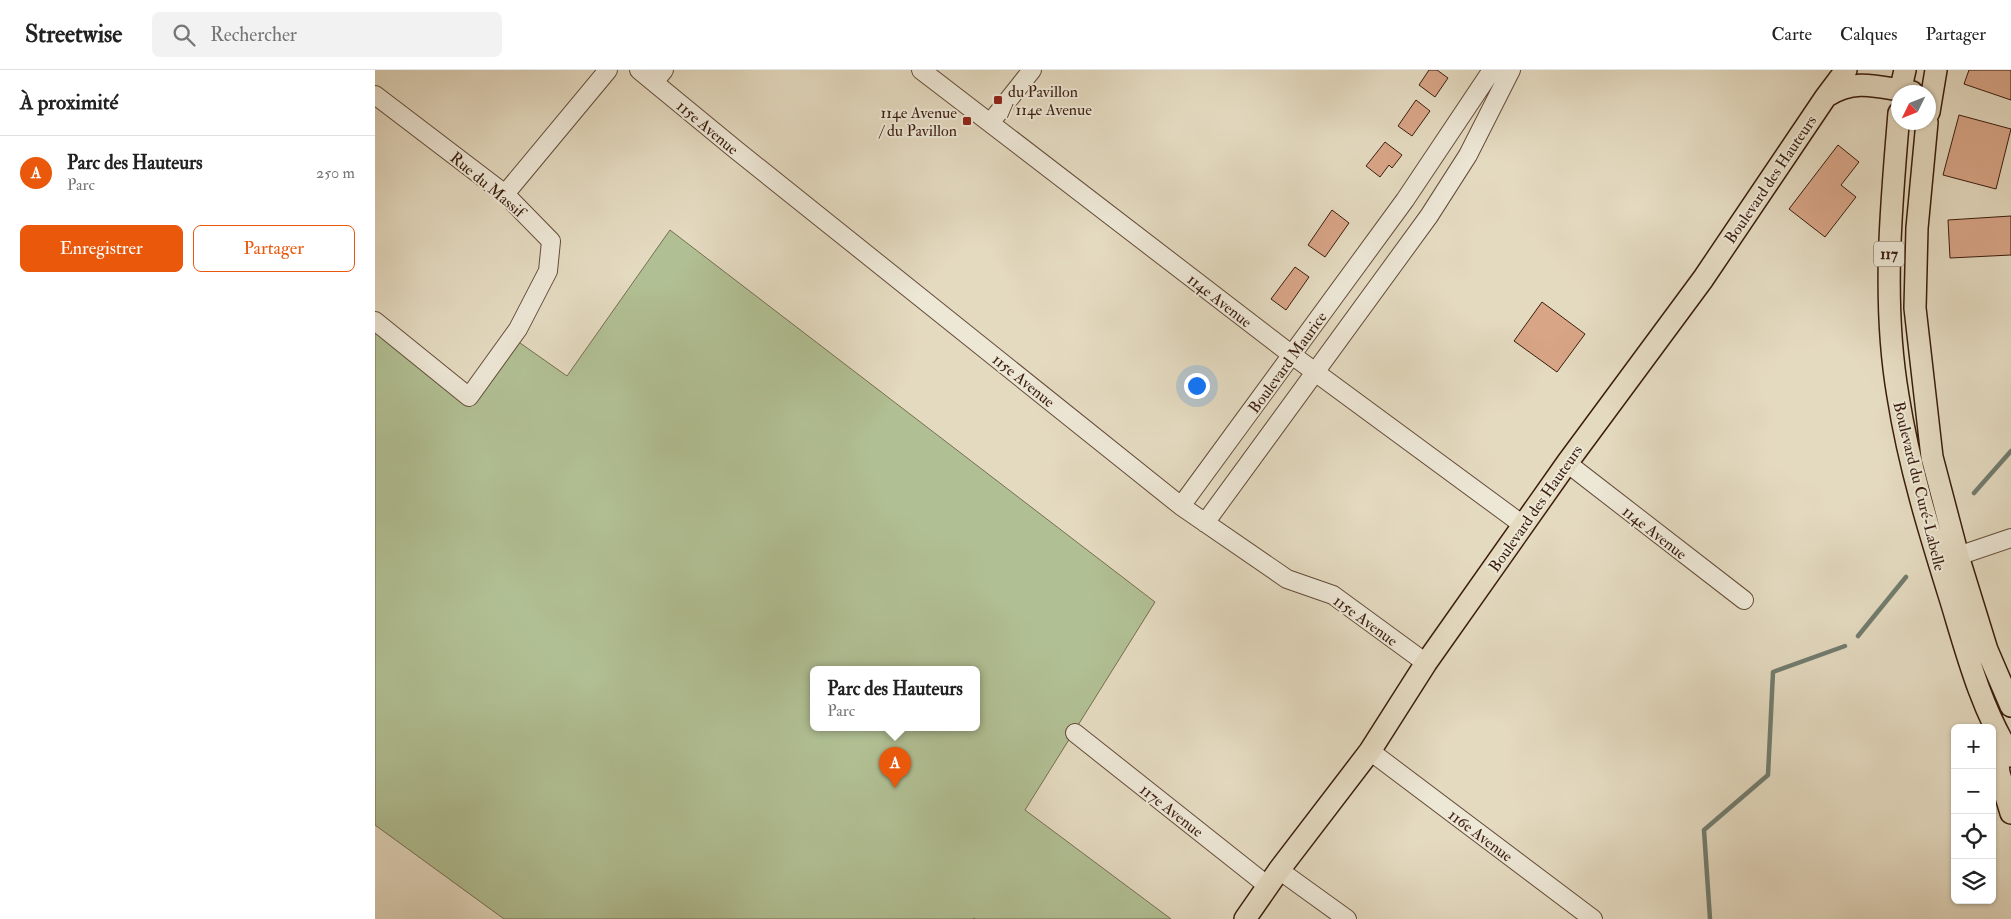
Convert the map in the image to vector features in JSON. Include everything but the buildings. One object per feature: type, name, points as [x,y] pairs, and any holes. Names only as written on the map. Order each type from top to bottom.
[{"type":"main road","name":"Boulevard des Hauteurs","points":[[1245,919],[1370,751],[1425,663],[1567,464],[1703,279],[1825,98],[1846,70]]},
{"type":"main road","points":[[1905,70],[1912,85]]},
{"type":"main road","points":[[1925,85],[1936,70]]},
{"type":"main road","points":[[1825,98],[1836,90],[1853,84],[1863,84],[1891,90]]},
{"type":"main road","name":"Boulevard du Curé-Labelle","points":[[1897,130],[1889,226],[1890,317],[1897,395],[1917,486],[2011,706]]},
{"type":"main road","name":"Boulevard du Curé-Labelle","points":[[1926,130],[1917,228],[1915,308],[1931,457],[1948,560],[1976,683],[1994,724]]},
{"type":"main road","name":"Boulevard du Curé-Labelle","points":[[1996,729],[2011,756]]},
{"type":"main road","points":[[1996,738],[1999,773],[2011,813]]},
{"type":"street","points":[[505,194],[608,70]]},
{"type":"street","name":"115e Avenue","points":[[639,70],[659,76],[735,149],[1181,506],[1287,578],[1333,595],[1425,663]]},
{"type":"street","name":"114e Avenue","points":[[921,70],[1292,355],[1523,525]]},
{"type":"street","points":[[990,123],[1032,70]]},
{"type":"street","name":"Boulevard Maurice","points":[[1181,506],[1393,217],[1492,70]]},
{"type":"street","name":"Boulevard Maurice","points":[[1205,523],[1414,237],[1468,155],[1511,70]]},
{"type":"street","name":"Rue du Massif","points":[[375,94],[505,194],[551,241],[548,271],[518,329],[469,397],[375,321]]},
{"type":"street","points":[[1393,217],[1414,237]]},
{"type":"street","name":"114e Avenue","points":[[1567,464],[1744,600]]},
{"type":"street","points":[[1948,560],[2011,538]]},
{"type":"street","name":"117e Avenue","points":[[1075,734],[1274,878],[1347,919]]},
{"type":"street","name":"116e Avenue","points":[[1370,751],[1593,919]]},
{"type":"green space","points":[[670,230],[1155,602],[1025,810],[1171,919],[504,919],[375,825],[375,321],[470,399],[513,338],[567,376]]},
{"type":"waterway","points":[[1974,493],[2011,451]]},
{"type":"waterway","points":[[1858,636],[1906,577]]},
{"type":"waterway","points":[[1710,919],[1704,830],[1768,775],[1773,672],[1845,646]]},
{"type":"place","name":"du Pavillon / 114e Avenue","points":[[998,100]]},
{"type":"place","name":"114e Avenue / du Pavillon","points":[[967,121]]},
{"type":"place","name":"Parc des Hauteurs","points":[[895,788]]}]
